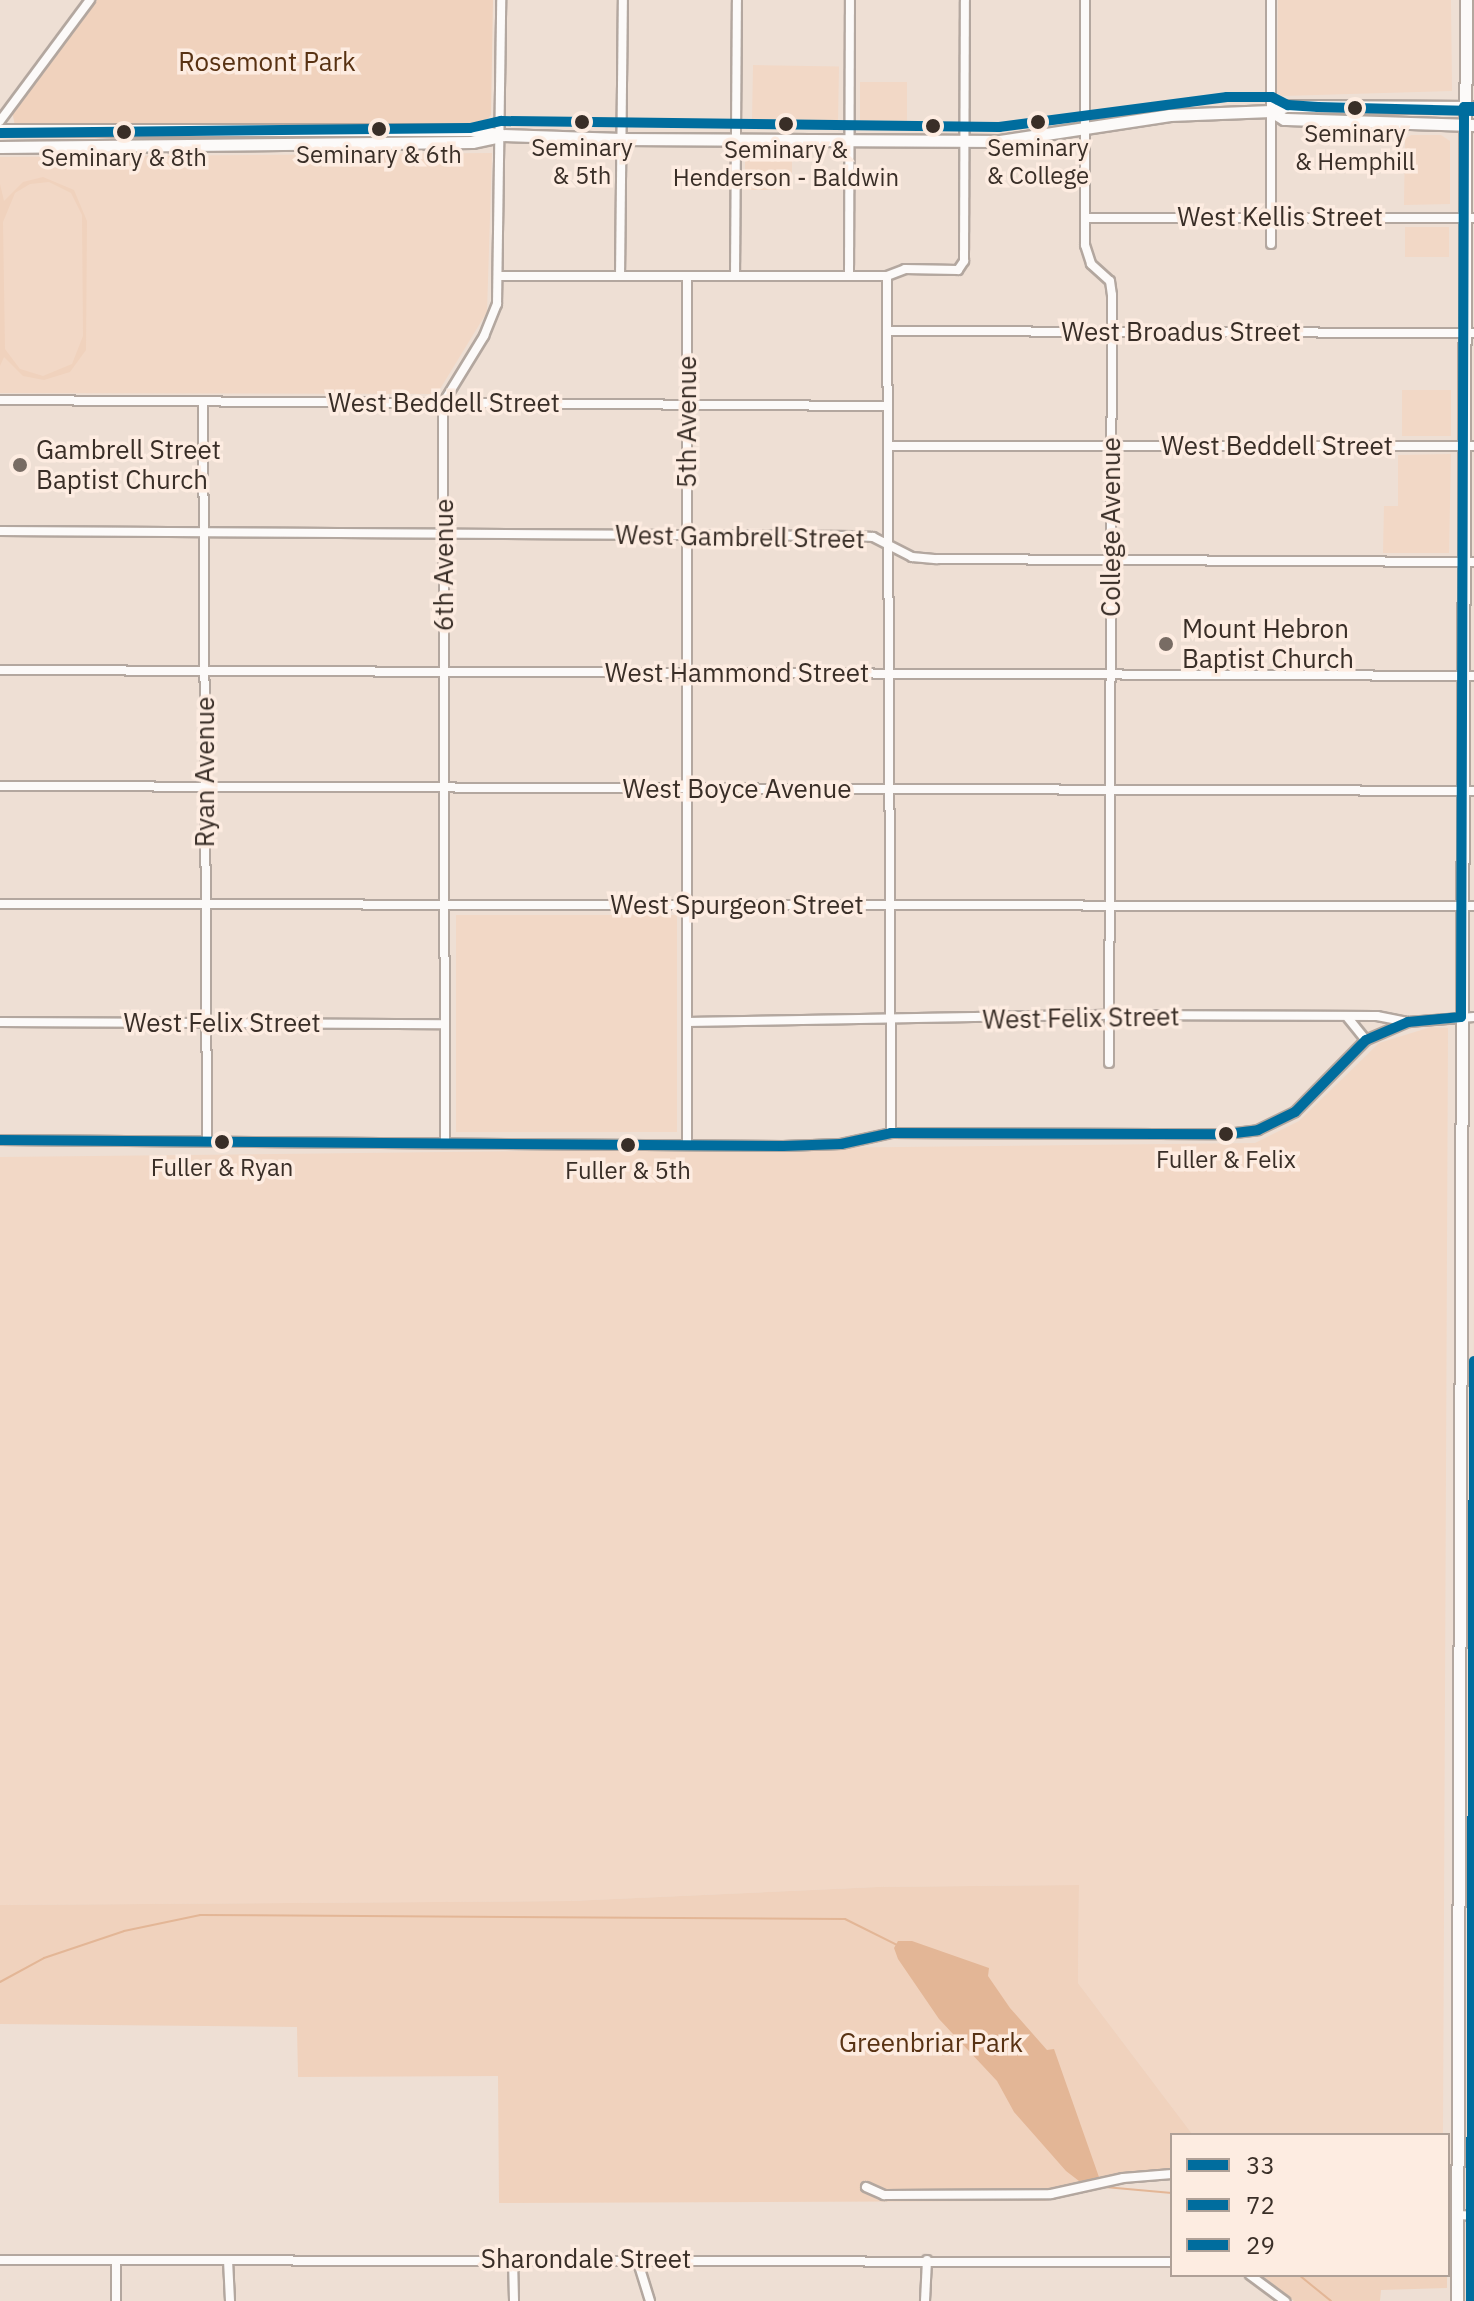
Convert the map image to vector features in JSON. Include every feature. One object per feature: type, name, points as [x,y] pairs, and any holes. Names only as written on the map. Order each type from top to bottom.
[{"type":"main road","points":[[1457,2301],[1457,2215],[1452,2190],[1460,1671],[1461,906],[1468,791],[1469,107],[1466,0]]},
{"type":"main road","points":[[0,130],[471,130],[501,135],[621,139],[966,142],[1085,131],[1170,115],[1271,111],[1286,106],[1469,107]]},
{"type":"main road","points":[[1271,111],[1284,119],[1469,125]]},
{"type":"main road","points":[[313,129],[313,144]]},
{"type":"main road","points":[[123,145],[124,130]]},
{"type":"main road","points":[[0,147],[472,142],[501,135]]},
{"type":"main road","points":[[1461,983],[1474,995]]},
{"type":"street","points":[[0,121],[90,0]]},
{"type":"street","points":[[443,403],[484,336],[497,304],[501,0]]},
{"type":"street","points":[[620,276],[623,0]]},
{"type":"street","points":[[735,276],[737,0]]},
{"type":"street","points":[[849,275],[850,0]]},
{"type":"street","points":[[499,276],[887,276],[905,269],[958,270],[964,261],[965,0]]},
{"type":"street","name":"College Avenue","points":[[1085,0],[1087,255],[1110,281],[1112,332],[1109,1063]]},
{"type":"street","points":[[1271,0],[1271,244]]},
{"type":"street","name":"West Kellis Street","points":[[1086,218],[1469,218]]},
{"type":"street","name":"5th Avenue","points":[[687,276],[687,1145]]},
{"type":"street","points":[[887,276],[891,1133]]},
{"type":"street","name":"West Broadus Street","points":[[887,331],[1469,333]]},
{"type":"street","name":"West Beddell Street","points":[[0,400],[888,406]]},
{"type":"street","name":"Ryan Avenue","points":[[203,401],[207,1142]]},
{"type":"street","name":"6th Avenue","points":[[443,403],[445,1144]]},
{"type":"street","name":"West Beddell Street","points":[[888,446],[1469,446]]},
{"type":"street","name":"West Gambrell Street","points":[[0,531],[855,536],[888,545],[894,552],[924,558],[1468,562]]},
{"type":"street","name":"West Hammond Street","points":[[0,670],[1468,676]]},
{"type":"street","name":"West Boyce Avenue","points":[[0,786],[1468,791]]},
{"type":"street","name":"West Spurgeon Street","points":[[0,904],[1474,906]]},
{"type":"street","name":"West Felix Street","points":[[687,1022],[891,1022],[1109,1015],[1377,1016],[1408,1022],[1474,1017]]},
{"type":"street","points":[[1348,1018],[1366,1040]]},
{"type":"street","name":"West Felix Street","points":[[0,1022],[445,1024]]},
{"type":"street","points":[[0,1140],[820,1145],[891,1133],[1258,1130],[1313,1098],[1366,1040],[1408,1022]]},
{"type":"street","points":[[866,2187],[884,2195],[1070,2191],[1123,2178],[1170,2174]]},
{"type":"street","points":[[1457,2215],[1474,2216]]},
{"type":"street","points":[[513,2259],[514,2301]]},
{"type":"street","points":[[637,2259],[650,2301]]},
{"type":"street","name":"Sharondale Street","points":[[0,2260],[1170,2262]]},
{"type":"street","points":[[116,2260],[116,2301]]},
{"type":"street","points":[[228,2260],[230,2301]]},
{"type":"street","points":[[925,2301],[927,2260]]},
{"type":"street","points":[[1253,2277],[1285,2301]]},
{"type":"shaded area","points":[[1278,0],[1451,0],[1452,91],[1282,96],[1277,93]]},
{"type":"shaded area","points":[[753,65],[839,67],[838,122],[752,121]]},
{"type":"shaded area","points":[[860,82],[907,82],[907,127],[860,127]]},
{"type":"shaded area","points":[[1411,135],[1441,135],[1450,141],[1450,204],[1404,205],[1405,139]]},
{"type":"shaded area","points":[[492,153],[487,312],[437,394],[0,393],[0,157]]},
{"type":"shaded area","points":[[745,154],[792,154],[792,190],[745,190]]},
{"type":"shaded area","points":[[1405,227],[1449,227],[1449,257],[1405,257]]},
{"type":"shaded area","points":[[1402,390],[1451,390],[1451,436],[1402,436]]},
{"type":"shaded area","points":[[1451,454],[1449,553],[1383,553],[1384,506],[1398,506],[1398,455]]},
{"type":"shaded area","points":[[456,915],[677,915],[677,1132],[456,1132]]},
{"type":"shaded area","points":[[1431,1027],[1448,1028],[1443,2133],[1191,2133],[1078,1983],[1079,1885],[877,1887],[570,1901],[0,1905],[0,1157],[1255,1143],[1299,1121],[1379,1043]]},
{"type":"shaded area","points":[[1474,1278],[1474,2301],[1471,2301],[1472,1884]]},
{"type":"shaded area","points":[[898,1941],[912,1941],[989,1968],[988,1976],[1010,2008],[1047,2050],[1054,2049],[1100,2180],[1079,2181],[1066,2171],[1014,2112],[997,2081],[939,2019],[898,1959],[894,1948]]},
{"type":"green space","name":"Rosemont Park","points":[[97,0],[493,0],[491,115],[484,123],[15,126],[12,111]]},
{"type":"green space","points":[[43,177],[74,190],[87,221],[86,350],[70,372],[44,380],[23,376],[4,357],[0,366],[0,184],[4,201],[23,182]],"holes":[[[49,182],[71,193],[82,215],[83,336],[72,364],[43,376],[20,369],[5,349],[3,222],[15,193],[30,184]]]},
{"type":"green space","name":"Greenbriar Park","points":[[1079,1885],[1078,1983],[1191,2133],[1170,2133],[1170,2170],[1137,2171],[1045,2201],[499,2203],[498,2076],[298,2077],[297,2027],[0,2024],[0,1905],[570,1901],[877,1887]]},
{"type":"green space","points":[[1264,2277],[1447,2277],[1447,2288],[1381,2290],[1380,2301],[1294,2301]]},
{"type":"waterway","points":[[0,1982],[44,1958],[124,1931],[200,1915],[845,1919],[897,1945]]},
{"type":"waterway","points":[[1105,2187],[1170,2193]]},
{"type":"waterway","points":[[1301,2277],[1331,2301]]},
{"type":"transit line","name":"29","points":[[0,133],[470,128],[501,121],[999,127],[1227,97],[1272,97],[1288,105],[1318,107],[1474,111]]},
{"type":"transit line","name":"33","points":[[1461,1017],[1464,107],[1474,107]]},
{"type":"transit line","name":"33","points":[[0,1140],[783,1146],[841,1144],[891,1133],[1227,1134],[1258,1130],[1295,1112],[1366,1040],[1408,1022],[1461,1017]]},
{"type":"transit line","name":"72","points":[[1471,2301],[1474,1361]]},
{"type":"place","name":"Seminary & Hemphill","points":[[1355,108]]},
{"type":"place","name":"Seminary & 5th","points":[[582,122]]},
{"type":"place","name":"Seminary & College","points":[[1038,122]]},
{"type":"place","name":"Seminary & Henderson - Baldwin","points":[[786,124]]},
{"type":"place","name":"Seminary & 6th","points":[[379,129]]},
{"type":"place","name":"Seminary & 8th","points":[[124,132]]},
{"type":"place","name":"Gambrell Street Baptist Church","points":[[20,465]]},
{"type":"place","name":"Mount Hebron Baptist Church","points":[[1166,644]]},
{"type":"place","name":"Fuller & Felix","points":[[1226,1134]]},
{"type":"place","name":"Fuller & Ryan","points":[[222,1142]]},
{"type":"place","name":"Fuller & 5th","points":[[628,1145]]}]
